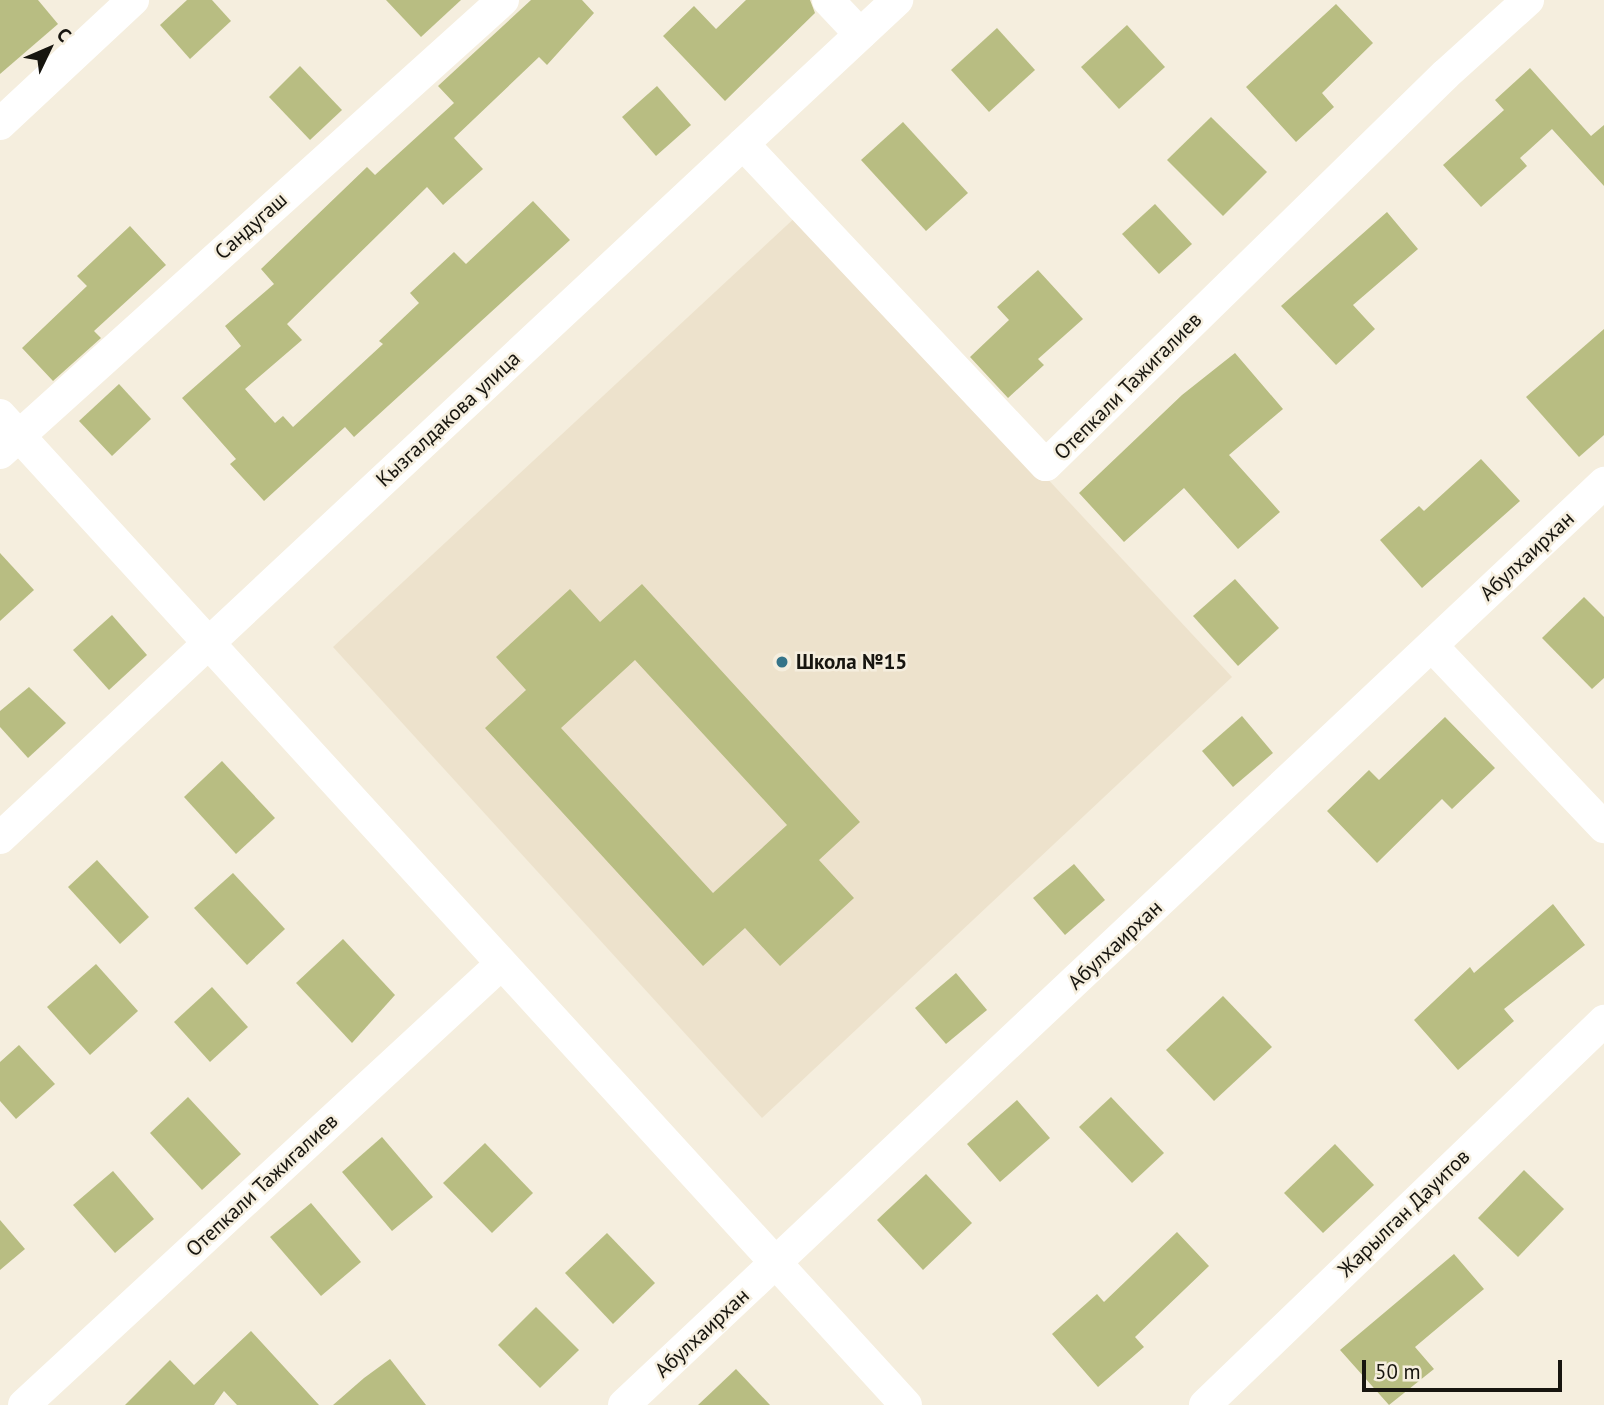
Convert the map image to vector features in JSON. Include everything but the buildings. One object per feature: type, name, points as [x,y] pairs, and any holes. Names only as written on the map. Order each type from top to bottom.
[{"type":"street","points":[[0,124],[133,0]]},
{"type":"street","name":"Сандугаш","points":[[6,434],[503,0]]},
{"type":"street","points":[[828,0],[860,34]]},
{"type":"street","name":"Кызгалдакова улица","points":[[0,838],[897,0]]},
{"type":"street","name":"Отепкали Тажигалиев","points":[[743,144],[1046,465],[1445,75],[1528,0]]},
{"type":"street","points":[[6,434],[210,641],[500,965],[906,1405]]},
{"type":"street","name":"Абулхаирхан","points":[[624,1405],[1604,483]]},
{"type":"street","points":[[1432,646],[1604,827]]},
{"type":"street","name":"Отепкали Тажигалиев","points":[[24,1405],[500,965]]},
{"type":"street","name":"Жарылган Дауитов","points":[[1205,1405],[1604,1021]]},
{"type":"shaded area","name":"Школа №15","points":[[800,213],[1232,677],[762,1118],[333,647]]},
{"type":"place","name":"Школа №15","points":[[782,662]]}]
